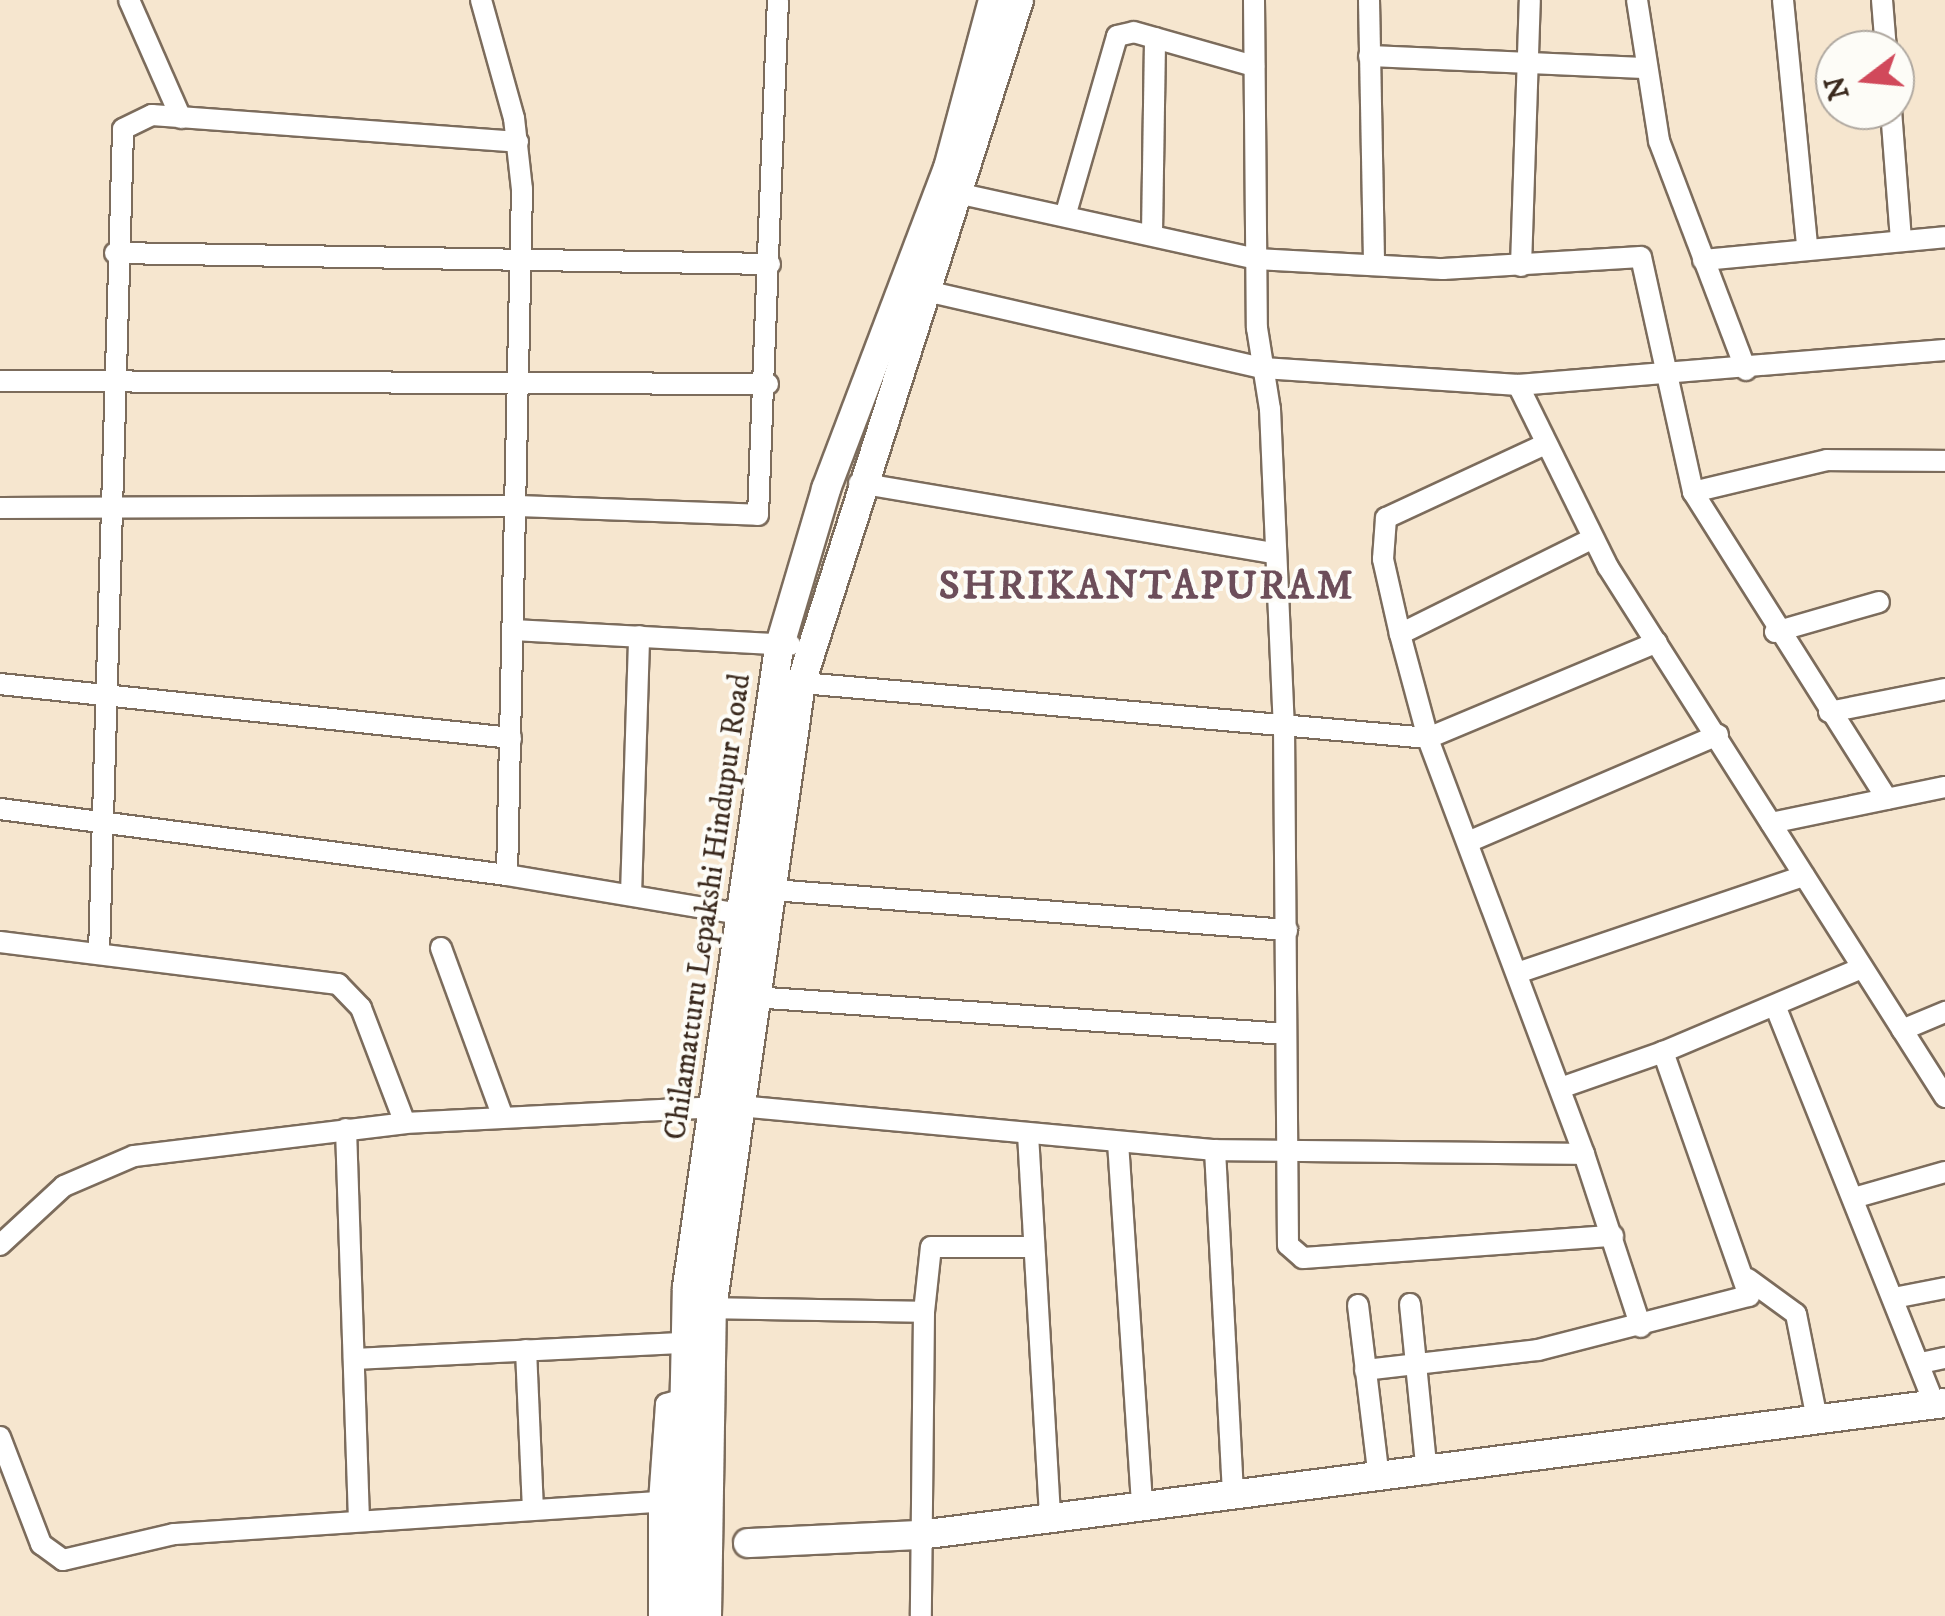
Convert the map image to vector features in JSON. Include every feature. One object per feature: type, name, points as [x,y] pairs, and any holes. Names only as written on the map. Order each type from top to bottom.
[{"type":"street","points":[[129,0],[181,118]]},
{"type":"street","points":[[481,0],[518,142],[520,385],[507,875]]},
{"type":"street","points":[[0,508],[518,506],[758,515],[768,384],[778,0]]},
{"type":"street","name":"Chilamatturu Lepakshi Hindupur Road","points":[[787,682],[811,649],[993,0]]},
{"type":"street","name":"Chilamatturu Lepakshi Hindupur Road","points":[[680,1616],[699,1308],[753,902],[787,682],[781,643],[826,489],[961,194],[1018,0]]},
{"type":"street","points":[[1254,0],[1256,259],[1284,726],[1285,1152],[1293,1256],[1613,1236]]},
{"type":"street","points":[[1370,0],[1374,265]]},
{"type":"street","points":[[1521,266],[1530,0]]},
{"type":"street","points":[[1637,0],[1659,141],[1746,370]]},
{"type":"street","points":[[1783,0],[1808,246]]},
{"type":"street","points":[[1882,0],[1884,30]]},
{"type":"street","points":[[1066,213],[1117,36],[1155,38],[1254,66]]},
{"type":"street","points":[[1152,233],[1155,38]]},
{"type":"street","points":[[1369,56],[1645,68]]},
{"type":"street","points":[[98,954],[109,822],[115,253],[123,129],[152,116],[518,142]]},
{"type":"street","points":[[1893,130],[1902,240]]},
{"type":"street","points":[[961,194],[1066,213],[1256,259],[1521,266],[1641,257],[1693,492],[1775,632],[1887,798]]},
{"type":"street","points":[[1703,260],[1808,246],[1945,238]]},
{"type":"street","points":[[115,253],[770,264]]},
{"type":"street","points":[[915,289],[1263,368],[1518,385],[1746,370],[1945,350]]},
{"type":"street","points":[[0,381],[768,384]]},
{"type":"street","points":[[1518,385],[1543,445],[1592,539],[1945,1097]]},
{"type":"street","points":[[1543,445],[1386,518],[1383,559],[1428,738],[1584,1154],[1641,1327]]},
{"type":"street","points":[[1693,492],[1827,460],[1945,462]]},
{"type":"street","points":[[860,482],[1271,553]]},
{"type":"street","points":[[1400,634],[1592,539]]},
{"type":"street","points":[[1775,632],[1880,602]]},
{"type":"street","points":[[514,630],[781,643],[811,649]]},
{"type":"street","points":[[630,895],[639,636]]},
{"type":"street","points":[[787,682],[1428,738],[1658,642]]},
{"type":"street","points":[[0,684],[510,738]]},
{"type":"street","points":[[1829,712],[1945,689]]},
{"type":"street","points":[[1468,842],[1718,736]]},
{"type":"street","points":[[1771,823],[1945,787]]},
{"type":"street","points":[[0,809],[507,875],[630,895],[1287,930]]},
{"type":"street","points":[[1517,974],[1804,876]]},
{"type":"street","name":"Chilamatturu Lepakshi Hindupur Road","points":[[726,1106],[754,997],[753,902]]},
{"type":"street","points":[[0,942],[338,984],[360,1008],[406,1123]]},
{"type":"street","points":[[441,948],[504,1117]]},
{"type":"street","points":[[1560,1088],[1776,1008],[1862,968]]},
{"type":"street","points":[[754,997],[1286,1034]]},
{"type":"street","points":[[748,1543],[920,1535],[1050,1511],[1427,1474],[1816,1414],[1940,1404],[1920,1362],[1899,1297],[1776,1008]]},
{"type":"street","points":[[1902,1030],[1945,1012]]},
{"type":"street","points":[[1365,1370],[1415,1367],[1641,1327],[1744,1300],[1748,1279],[1664,1052]]},
{"type":"street","points":[[0,1244],[64,1186],[134,1156],[346,1129],[504,1117],[726,1106],[1215,1150],[1584,1154]]},
{"type":"street","points":[[346,1129],[359,1520]]},
{"type":"street","points":[[1028,1134],[1050,1511]]},
{"type":"street","points":[[1118,1142],[1142,1500]]},
{"type":"street","points":[[1215,1150],[1233,1492]]},
{"type":"street","points":[[1857,1197],[1945,1172]]},
{"type":"street","points":[[921,1616],[924,1312],[930,1247],[1034,1246]]},
{"type":"street","points":[[1748,1279],[1796,1314],[1816,1414]]},
{"type":"street","points":[[1899,1297],[1945,1288]]},
{"type":"street","points":[[1410,1304],[1427,1474]]},
{"type":"street","points":[[1358,1305],[1378,1479]]},
{"type":"street","points":[[699,1308],[924,1312]]},
{"type":"street","points":[[354,1358],[697,1342]]},
{"type":"street","points":[[526,1350],[533,1508]]},
{"type":"street","points":[[1920,1362],[1945,1358]]},
{"type":"street","points":[[658,1616],[659,1502],[666,1404],[693,1395]]},
{"type":"street","name":"Chilamatturu Lepakshi Hindupur Road","points":[[693,1395],[706,1616]]},
{"type":"street","points":[[0,1437],[50,1558],[174,1534],[659,1502]]},
{"type":"district","name":"SHRIKANTAPURAM","points":[[1147,587]]}]
